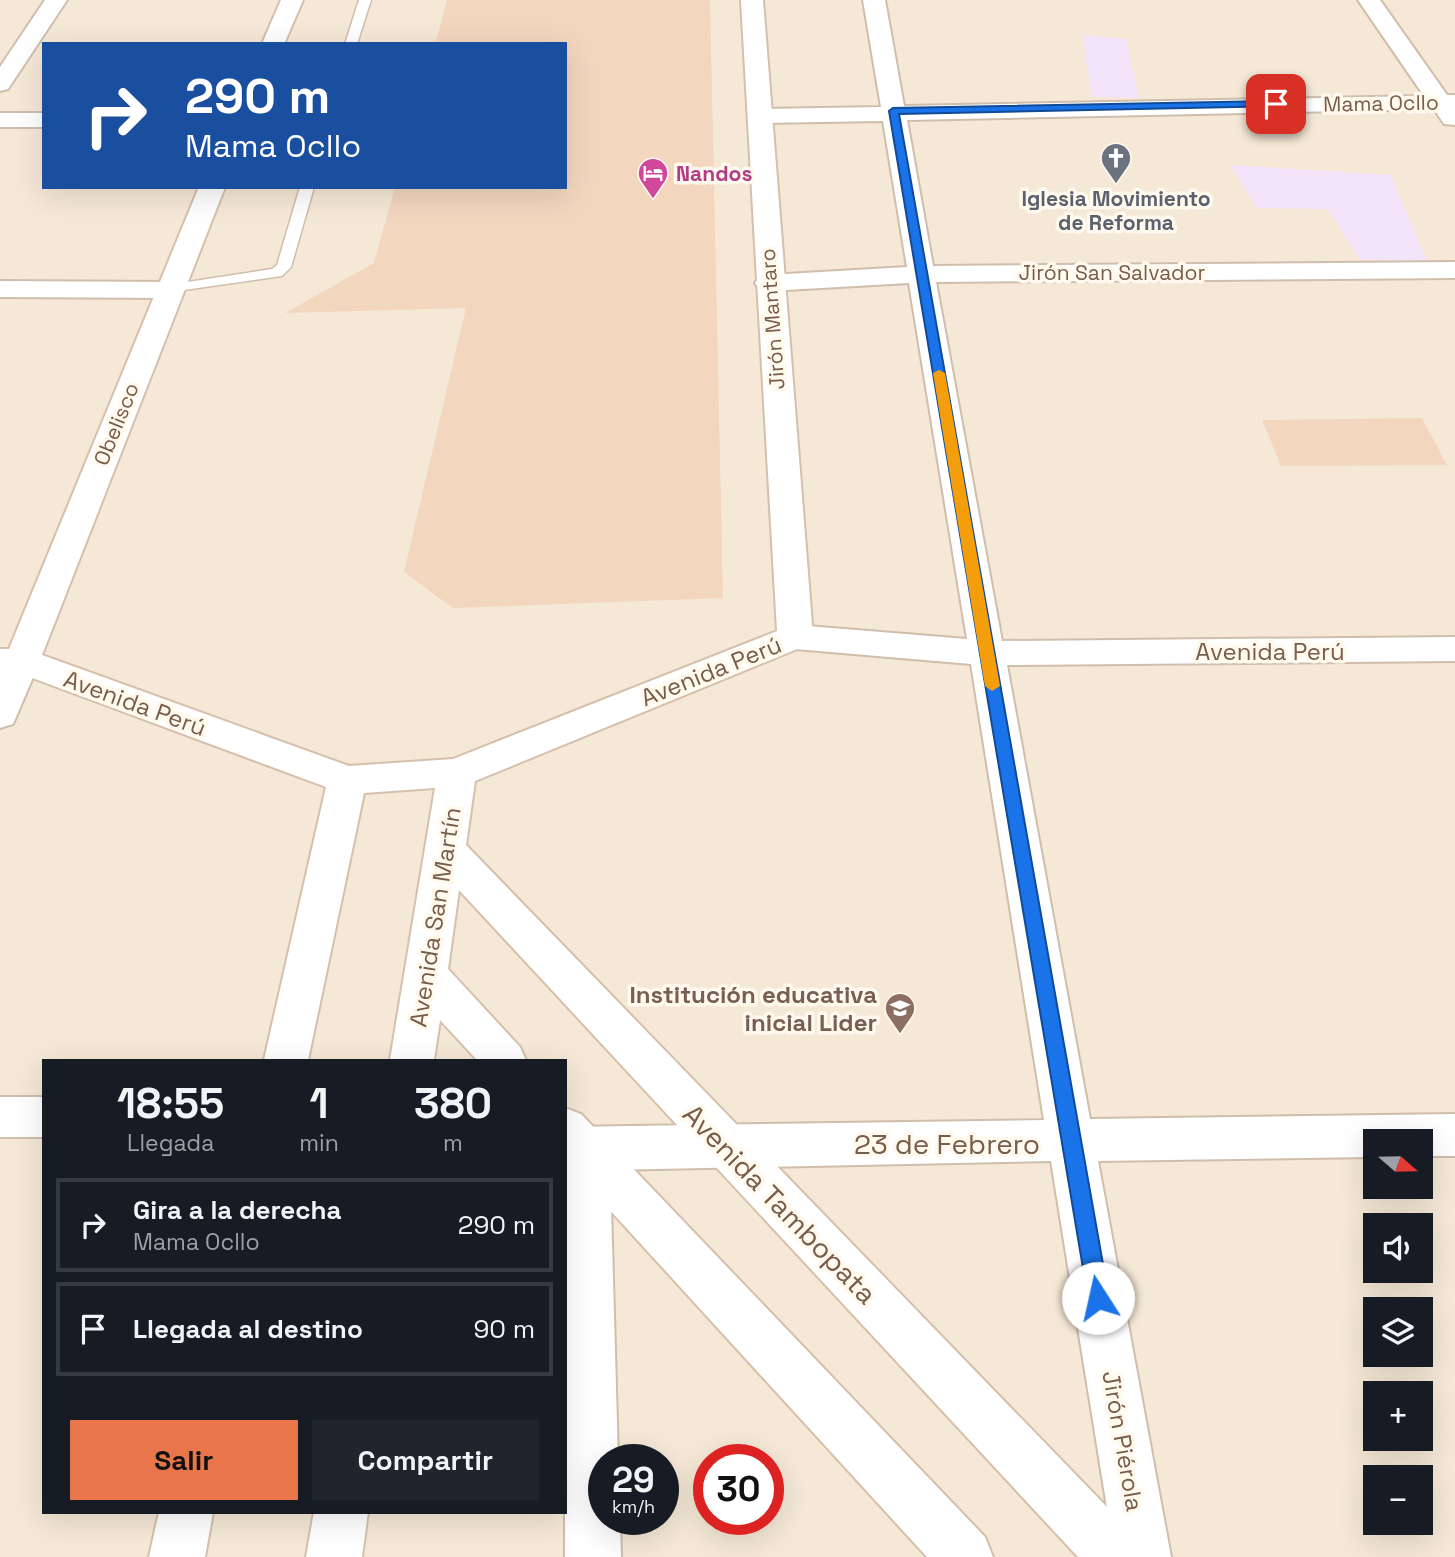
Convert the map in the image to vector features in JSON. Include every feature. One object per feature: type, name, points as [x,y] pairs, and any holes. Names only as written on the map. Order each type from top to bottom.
[{"type":"street","points":[[0,84],[56,0]]},
{"type":"street","points":[[274,42],[292,0]]},
{"type":"street","name":"Jirón Mantaro","points":[[752,0],[795,637]]},
{"type":"street","name":"Jirón Piérola","points":[[874,0],[1143,1557]]},
{"type":"street","points":[[1369,0],[1448,102],[1455,123]]},
{"type":"street","name":"Mama Ocllo","points":[[761,116],[893,111],[1448,102]]},
{"type":"street","points":[[0,120],[42,120]]},
{"type":"street","name":"Obelisco","points":[[0,715],[11,661],[211,189]]},
{"type":"street","name":"Jirón San Salvador","points":[[769,283],[922,274],[1455,270]]},
{"type":"street","points":[[0,289],[169,290]]},
{"type":"street","name":"Avenida Perú","points":[[11,661],[346,780],[457,773],[795,637],[987,653],[1455,649]]},
{"type":"street","name":"Avenida San Martín","points":[[412,1059],[457,773]]},
{"type":"street","points":[[286,1059],[346,780]]},
{"type":"street","name":"Avenida Tambopata","points":[[445,849],[1116,1557]]},
{"type":"street","points":[[426,974],[503,1059]]},
{"type":"street","points":[[0,1117],[42,1117]]},
{"type":"street","name":"23 de Febrero","points":[[572,1142],[724,1145],[1072,1143],[1455,1135]]},
{"type":"street","points":[[572,1142],[593,1557]]},
{"type":"street","points":[[572,1142],[965,1557]]},
{"type":"street","points":[[177,1557],[186,1514]]},
{"type":"street","points":[[334,1557],[341,1514]]},
{"type":"lane","points":[[352,42],[365,0]]},
{"type":"lane","points":[[169,290],[277,273],[284,267],[305,189]]},
{"type":"shaded area","points":[[0,0],[1455,0],[1455,1557],[0,1557]]},
{"type":"shaded area","points":[[1082,35],[1126,39],[1139,98],[1092,97]]},
{"type":"shaded area","points":[[1230,165],[1391,175],[1427,261],[1360,260],[1328,209],[1257,208]]},
{"type":"building","points":[[447,0],[710,0],[723,598],[453,608],[404,572],[466,308],[285,313],[374,263],[394,189],[567,189],[567,42],[436,42]]},
{"type":"building","points":[[1422,418],[1447,465],[1281,466],[1262,420]]},
{"type":"slow traffic","points":[[939,373],[992,686]]},
{"type":"place","name":"Iglesia Movimiento de Reforma","points":[[1116,185]]},
{"type":"place","name":"Nandos","points":[[653,200]]},
{"type":"place","name":"Institución educativa inicial Lider","points":[[900,1035]]},
{"type":"route","points":[[1098,1298],[893,111],[1276,104]]}]
